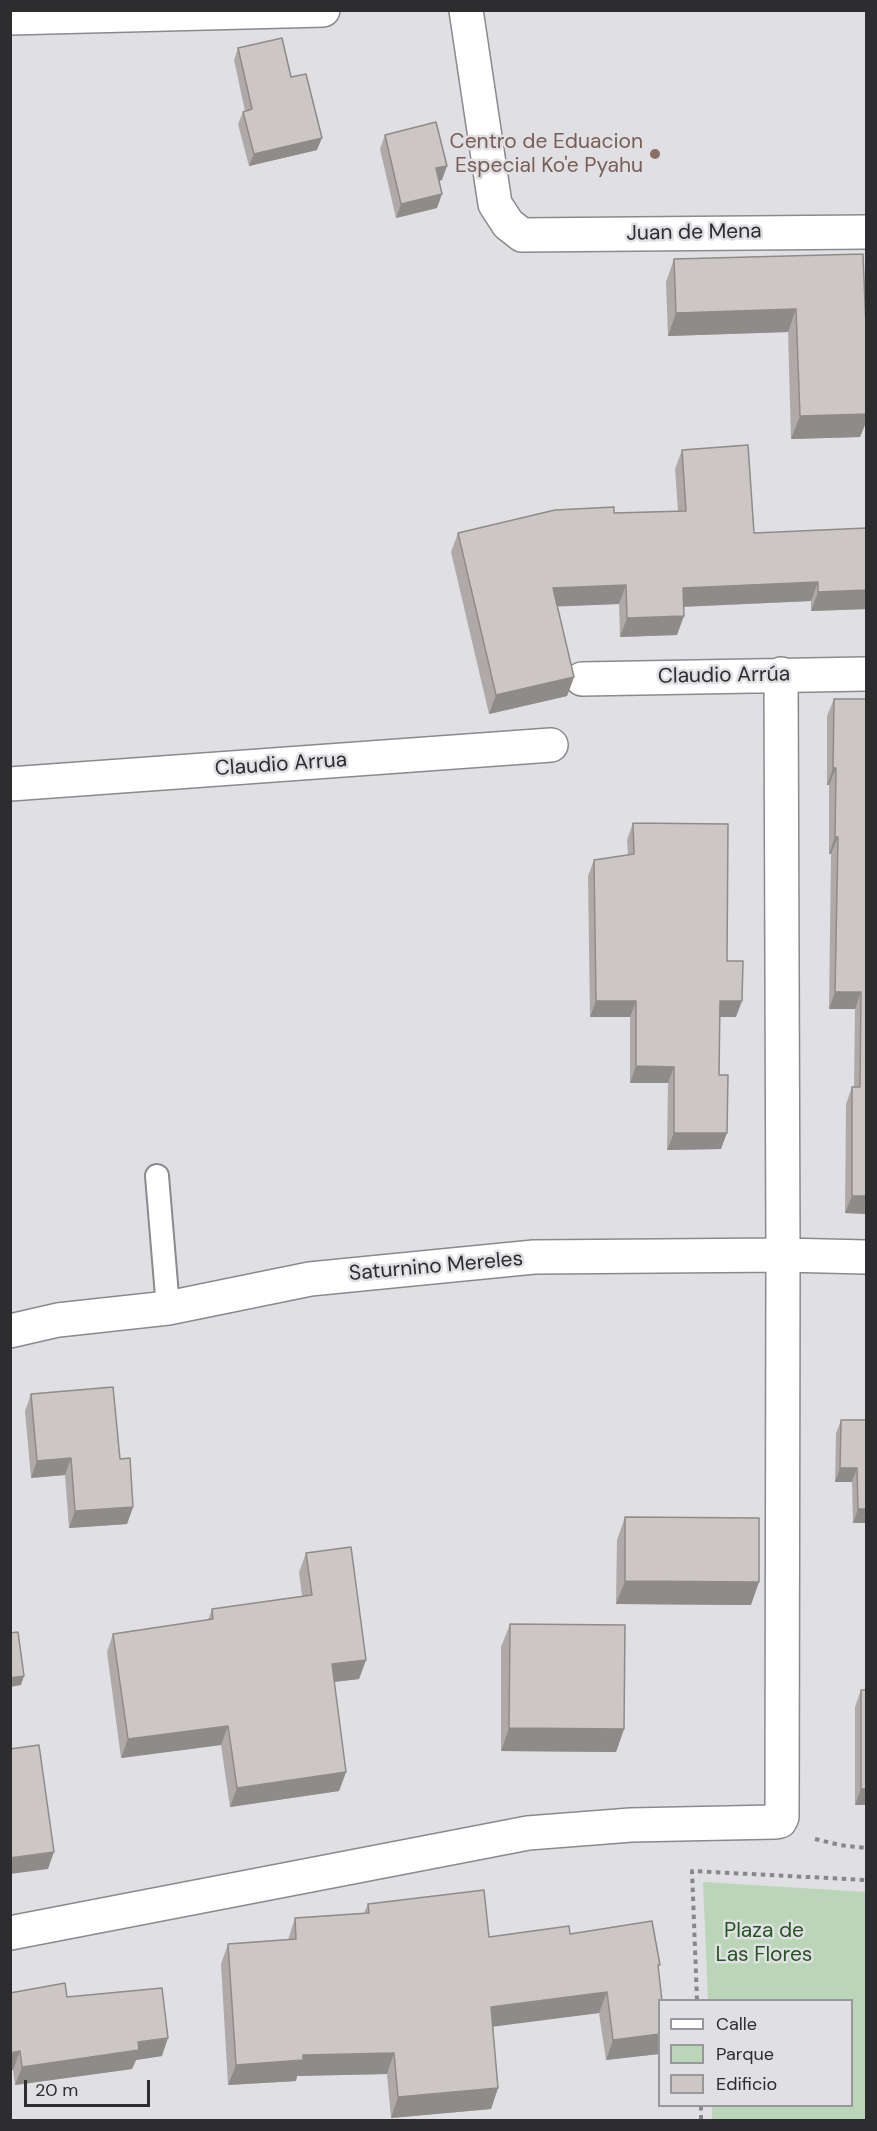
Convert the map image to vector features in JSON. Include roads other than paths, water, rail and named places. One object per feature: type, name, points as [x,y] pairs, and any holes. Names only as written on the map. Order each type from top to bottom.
[{"type":"street","points":[[10,18],[323,10]]},
{"type":"street","name":"Juan de Mena","points":[[466,10],[495,204],[508,224],[522,235],[867,232]]},
{"type":"street","points":[[10,1934],[528,1833],[632,1825],[780,1821],[782,1817],[783,1255],[781,674]]},
{"type":"street","name":"Claudio Arrúa","points":[[582,679],[867,674]]},
{"type":"street","name":"Claudio Arrua","points":[[10,784],[551,745]]},
{"type":"street","name":"Saturnino Mereles","points":[[10,1331],[58,1320],[168,1308],[310,1279],[534,1257],[783,1255],[867,1257]]},
{"type":"lane","points":[[158,1176],[168,1308]]},
{"type":"place","name":"Centro de Eduacion Especial Ko'e Pyahu","points":[[655,154]]},
{"type":"park label","name":"Plaza de Las Flores","points":[[764,1943]]}]
